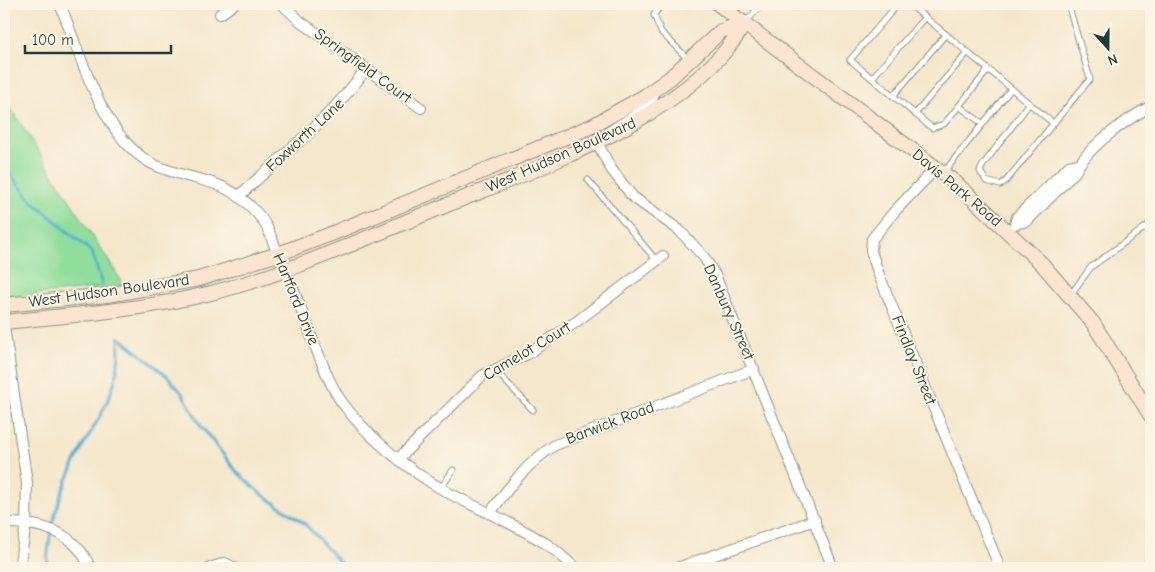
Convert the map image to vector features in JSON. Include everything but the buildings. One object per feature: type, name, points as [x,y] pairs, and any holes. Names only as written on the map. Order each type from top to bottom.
[{"type":"main road","name":"Davis Park Road","points":[[718,4],[940,170],[1012,228],[1070,294],[1098,331],[1151,416]]},
{"type":"main road","name":"West Hudson Boulevard","points":[[4,305],[148,289],[199,279],[278,254],[584,130],[657,87],[690,61],[721,31],[745,23]]},
{"type":"main road","name":"West Hudson Boulevard","points":[[4,322],[156,305],[211,293],[286,270],[597,142],[638,121],[686,87],[734,42],[745,23]]},
{"type":"street","name":"Hartford Drive","points":[[60,4],[103,110],[124,141],[136,153],[156,166],[214,182],[239,196],[263,220],[286,270],[335,391],[369,433],[399,458],[441,488],[548,545],[575,568]]},
{"type":"street","points":[[220,14],[234,4]]},
{"type":"street","name":"Springfield Court","points":[[282,4],[300,21],[422,108]]},
{"type":"street","name":"Foxworth Lane","points":[[239,196],[332,112],[348,95],[366,69]]},
{"type":"street","points":[[1012,228],[1017,217],[1069,166],[1079,164],[1110,134],[1151,106]]},
{"type":"street","name":"Danbury Street","points":[[597,142],[611,169],[633,197],[679,230],[704,257],[715,275],[833,568]]},
{"type":"street","name":"Findlay Street","points":[[940,170],[875,234],[871,251],[879,275],[1000,568]]},
{"type":"street","name":"Camelot Court","points":[[399,458],[482,376],[526,354],[576,322],[660,259]]},
{"type":"street","points":[[4,327],[27,483],[26,524],[19,568]]},
{"type":"street","name":"Barwick Road","points":[[490,513],[506,491],[531,464],[554,445],[754,369]]},
{"type":"street","points":[[677,568],[814,520]]},
{"type":"street","points":[[4,523],[45,527],[65,535],[77,547],[90,568]]},
{"type":"street","points":[[210,568],[224,563],[235,568]]},
{"type":"lane","points":[[745,23],[762,4]]},
{"type":"lane","points":[[898,4],[850,60],[932,128],[940,127],[988,70]]},
{"type":"lane","points":[[910,4],[1053,123]]},
{"type":"lane","points":[[1029,104],[982,165],[980,170],[986,181],[1000,184],[1006,181],[1090,79],[1068,4]]},
{"type":"lane","points":[[660,5],[654,15],[656,24],[690,61]]},
{"type":"lane","points":[[872,78],[925,17]]},
{"type":"lane","points":[[893,96],[946,34]]},
{"type":"lane","points":[[914,114],[968,52]]},
{"type":"lane","points":[[597,142],[596,135],[655,98],[657,87]]},
{"type":"lane","points":[[940,170],[983,124],[1011,89]]},
{"type":"lane","points":[[959,106],[983,124]]},
{"type":"lane","points":[[588,180],[660,259]]},
{"type":"lane","points":[[1070,294],[1091,267],[1151,223]]},
{"type":"lane","points":[[494,369],[533,410]]},
{"type":"lane","points":[[441,488],[453,470]]},
{"type":"green space","points":[[4,98],[124,285],[4,298]]},
{"type":"waterway","points":[[4,166],[32,201],[92,252],[102,284]]},
{"type":"waterway","points":[[119,337],[167,376],[182,393],[201,426],[237,472],[260,493],[304,523],[345,568]]},
{"type":"waterway","points":[[47,568],[50,536],[57,506],[68,477],[111,392],[117,371],[119,337]]}]
